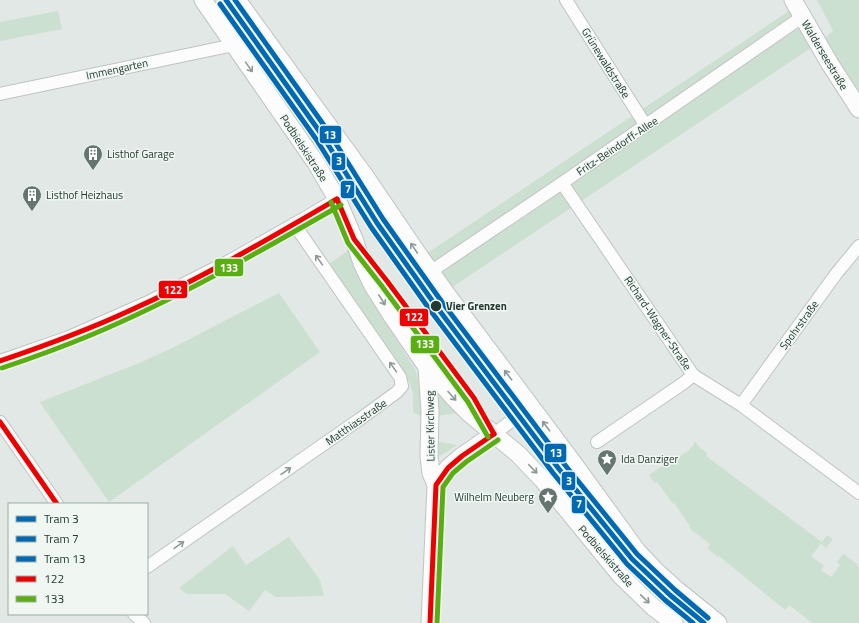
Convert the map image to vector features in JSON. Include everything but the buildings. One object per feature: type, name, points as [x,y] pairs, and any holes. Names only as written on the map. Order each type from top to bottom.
[{"type":"main road","name":"Podbielskistraße","points":[[203,0],[316,163],[336,199],[373,286],[427,367],[470,414],[518,454],[542,479],[621,576],[653,607],[674,623]]},
{"type":"main road","points":[[237,0],[365,176],[430,272],[572,460],[637,551],[677,590],[718,623]]},
{"type":"main road","name":"Walderseestraße","points":[[793,0],[802,18],[830,64],[859,108]]},
{"type":"main road","name":"Lister Kirchweg","points":[[427,367],[430,412],[429,456],[431,473],[436,485],[430,623]]},
{"type":"main road","name":"Lister Kirchweg","points":[[436,485],[448,468],[462,456],[494,434]]},
{"type":"street","name":"Grünewaldstraße","points":[[566,0],[646,126]]},
{"type":"street","name":"Fritz-Beindorff-Allee","points":[[430,272],[646,126],[802,18]]},
{"type":"street","name":"Immengarten","points":[[0,94],[234,45]]},
{"type":"street","points":[[0,361],[69,337],[146,303],[231,260],[336,199],[365,176]]},
{"type":"street","name":"Richard-Wagner-Straße","points":[[562,183],[693,375],[741,405],[859,493]]},
{"type":"street","name":"Matthiasstraße","points":[[148,566],[378,406],[397,392],[402,386],[400,377],[294,224]]},
{"type":"street","name":"Spohrstraße","points":[[741,405],[836,274],[859,246]]},
{"type":"street","points":[[597,442],[693,375]]},
{"type":"street","points":[[494,434],[531,406]]},
{"type":"street","points":[[0,422],[56,503]]},
{"type":"street","points":[[135,615],[144,623]]},
{"type":"green space","points":[[817,0],[859,0],[859,109],[817,44],[833,31]]},
{"type":"green space","points":[[795,4],[817,44],[445,292],[418,254],[429,252],[786,13]]},
{"type":"green space","points":[[58,11],[62,29],[0,41],[0,22]]},
{"type":"green space","points":[[349,250],[378,309],[415,369],[422,391],[422,417],[413,412],[413,394],[410,383],[329,264]]},
{"type":"green space","points":[[279,293],[320,352],[109,502],[40,402],[144,361]]},
{"type":"green space","points":[[442,397],[458,413],[436,416],[437,399]]},
{"type":"green space","points":[[434,441],[457,445],[438,456],[435,454]]},
{"type":"green space","points":[[695,442],[707,453],[706,456],[822,542],[827,535],[833,539],[826,548],[821,544],[811,556],[824,566],[821,570],[831,577],[840,565],[837,562],[844,554],[857,564],[859,567],[859,623],[812,623],[789,605],[785,610],[719,556],[718,557],[707,548],[710,544],[689,528],[690,526],[674,503],[673,504],[657,482],[654,483],[649,475],[665,464],[666,466],[689,450]]},
{"type":"green space","points":[[289,537],[320,580],[324,596],[276,597],[265,590],[249,611],[225,594],[186,594],[179,588],[233,546],[246,565]]},
{"type":"tram line","name":"3","points":[[226,0],[322,135],[377,223],[436,306],[559,469],[632,559],[670,595],[704,623]]},
{"type":"tram line","name":"13","points":[[235,0],[328,131],[383,219],[442,302],[565,465],[637,554],[675,590],[708,618]]},
{"type":"tram line","name":"7","points":[[220,4],[316,139],[371,227],[430,310],[553,473],[627,564],[665,600],[693,623]]},
{"type":"transit line","name":"122","points":[[337,199],[354,239],[474,398],[494,434]]},
{"type":"transit line","name":"122","points":[[0,361],[82,331],[157,298],[236,257],[337,199]]},
{"type":"transit line","name":"133","points":[[331,202],[348,243],[468,402],[488,437]]},
{"type":"transit line","name":"133","points":[[2,368],[80,339],[155,306],[249,257],[341,205]]},
{"type":"transit line","name":"122","points":[[0,422],[56,503]]},
{"type":"transit line","name":"122","points":[[430,623],[436,485],[448,468],[462,456],[494,434]]},
{"type":"transit line","name":"133","points":[[437,623],[443,487],[453,473],[498,440]]},
{"type":"place","name":"Listhof Garage","points":[[93,171]]},
{"type":"place","name":"Listhof Heizhaus","points":[[32,212]]},
{"type":"place","name":"Vier Grenzen","points":[[436,306]]},
{"type":"place","name":"Ida Danziger","points":[[607,476]]},
{"type":"place","name":"Wilhelm Neuberg","points":[[548,514]]}]
